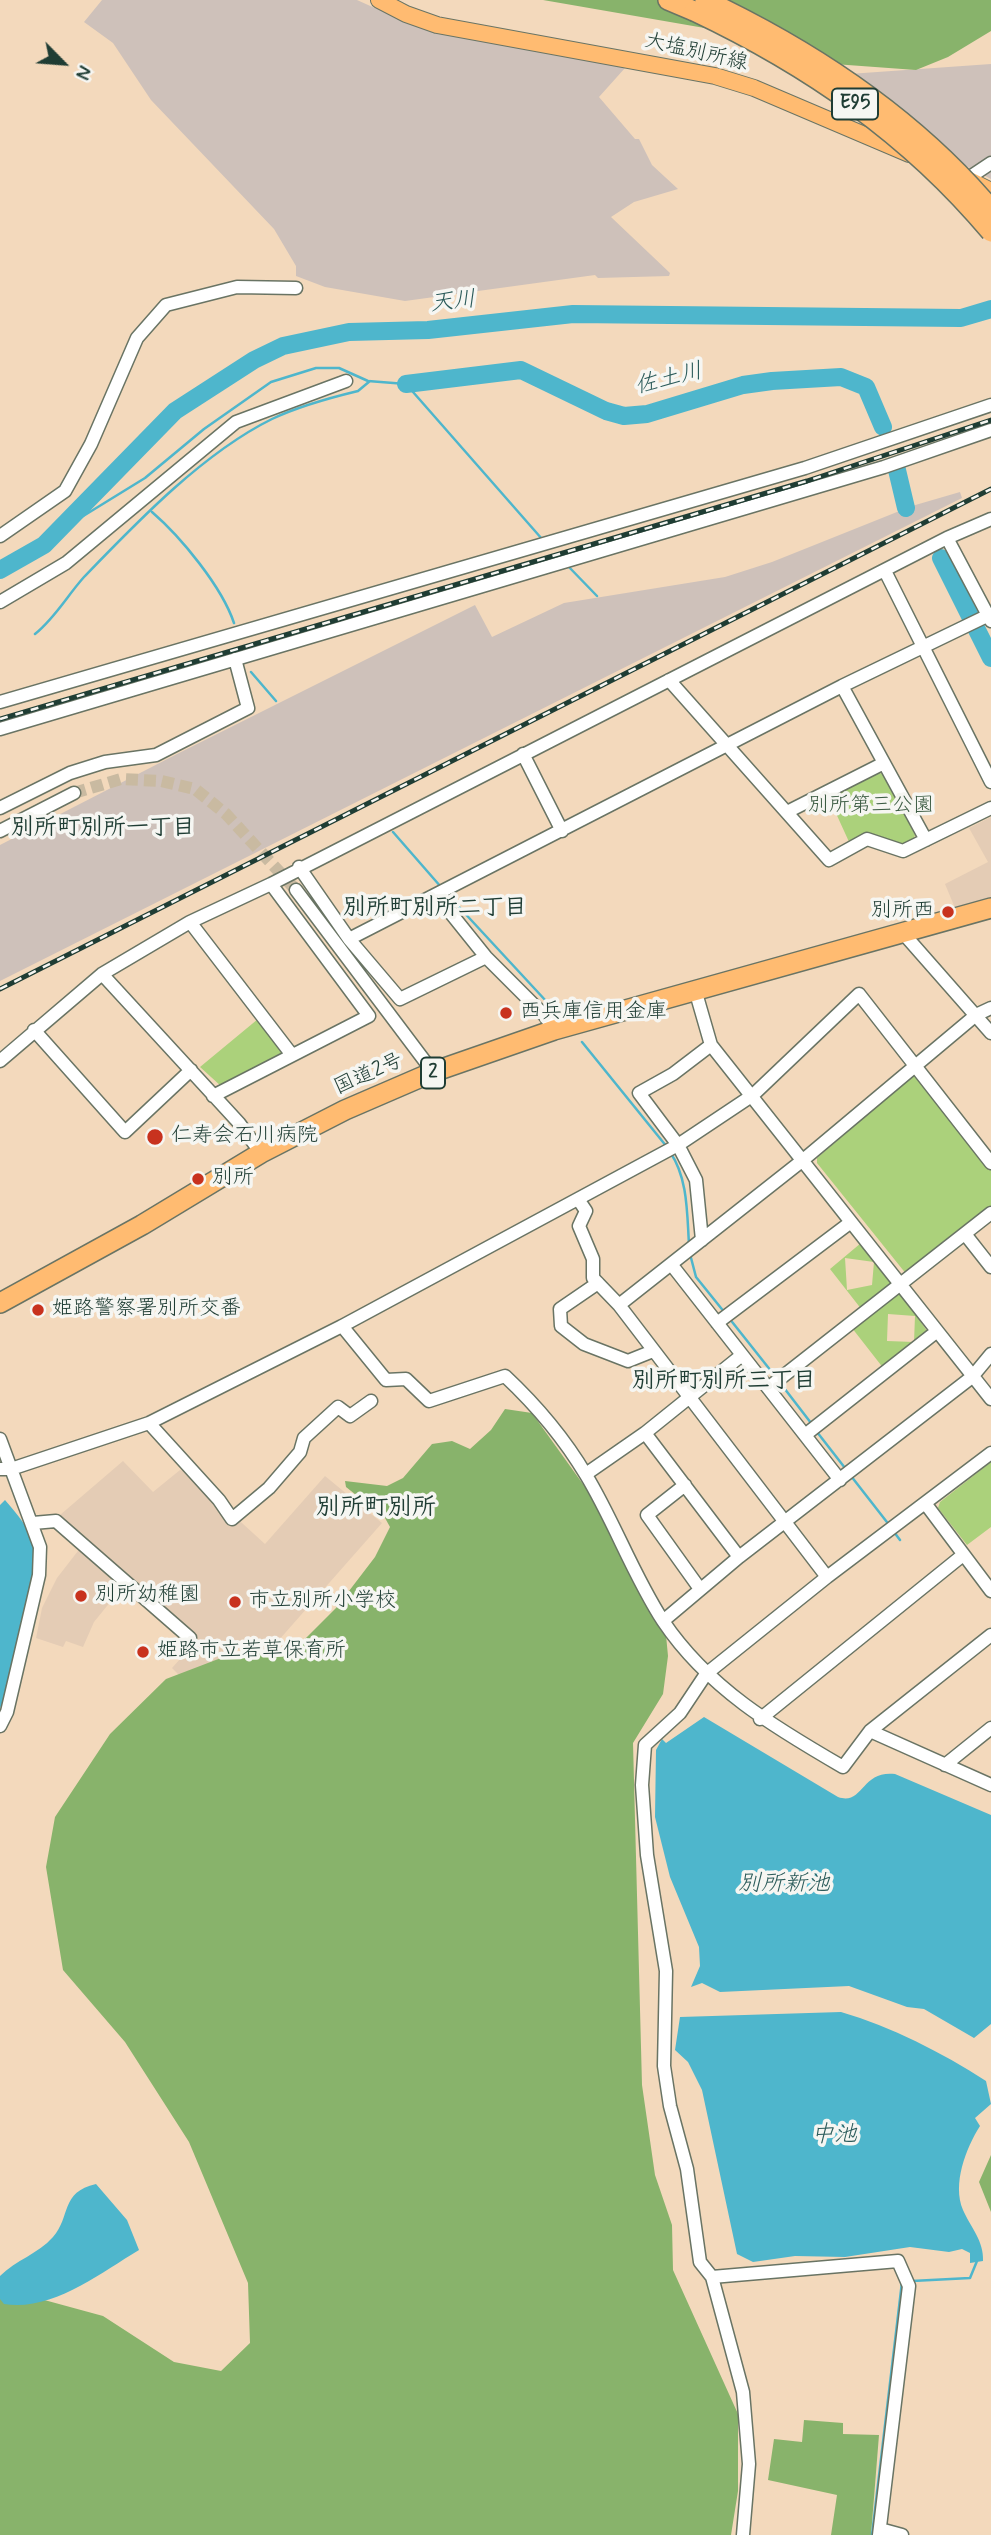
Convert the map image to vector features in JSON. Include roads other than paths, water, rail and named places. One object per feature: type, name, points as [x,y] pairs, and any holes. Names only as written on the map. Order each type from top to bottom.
[{"type":"highway","name":"E95","points":[[668,0],[700,6],[784,40],[846,80],[924,141],[991,209]]},
{"type":"highway","name":"E95","points":[[700,6],[782,55],[854,103],[938,174],[991,232]]},
{"type":"highway","name":"国道2号","points":[[0,1303],[142,1225],[261,1153],[345,1110],[433,1072],[554,1030],[696,993],[991,908]]},
{"type":"main road","name":"大塩別所線","points":[[379,0],[406,14],[437,25],[675,68],[754,88],[991,191]]},
{"type":"street","points":[[967,179],[991,163]]},
{"type":"street","points":[[0,536],[65,491],[91,444],[137,338],[166,306],[237,287],[296,288]]},
{"type":"street","points":[[0,602],[76,555],[236,422],[346,381]]},
{"type":"street","points":[[0,702],[805,468],[991,405]]},
{"type":"street","points":[[0,729],[832,483],[991,430]]},
{"type":"street","points":[[0,1061],[102,974],[190,922],[271,884],[299,867],[947,538],[991,519]]},
{"type":"street","points":[[349,939],[842,686],[984,619],[947,538]]},
{"type":"street","points":[[885,571],[991,782]]},
{"type":"street","points":[[0,808],[69,773],[105,762],[156,755],[248,708],[236,659]]},
{"type":"street","points":[[669,680],[829,860],[867,839],[903,851],[991,807]]},
{"type":"street","points":[[842,686],[926,840]]},
{"type":"street","points":[[523,754],[562,831]]},
{"type":"street","points":[[787,812],[884,763]]},
{"type":"street","points":[[0,831],[74,793]]},
{"type":"street","points":[[299,867],[349,939],[400,999],[486,957]]},
{"type":"street","points":[[213,1096],[369,1016],[271,884]]},
{"type":"street","points":[[296,890],[433,1072]]},
{"type":"street","points":[[443,893],[486,957],[545,1016],[554,1030]]},
{"type":"street","points":[[190,922],[292,1055]]},
{"type":"street","points":[[903,933],[991,1033]]},
{"type":"street","points":[[102,974],[191,1070],[261,1153]]},
{"type":"street","points":[[696,993],[711,1045],[991,1399]]},
{"type":"street","points":[[5,1469],[149,1423],[342,1326],[678,1145],[753,1096],[859,994],[918,1066],[991,1163]]},
{"type":"street","points":[[619,1305],[803,1160],[976,1016],[991,1008]]},
{"type":"street","points":[[34,1030],[125,1132],[191,1070]]},
{"type":"street","points":[[702,1240],[696,1180],[678,1145],[639,1093],[673,1074],[711,1045]]},
{"type":"street","points":[[578,1199],[586,1211],[579,1226],[593,1259],[593,1278],[619,1305],[827,1577]]},
{"type":"street","points":[[768,1388],[991,1213]]},
{"type":"street","points":[[717,1323],[851,1222]]},
{"type":"street","points":[[965,1234],[991,1267]]},
{"type":"street","points":[[671,1264],[841,1480]]},
{"type":"street","points":[[598,1283],[560,1309],[561,1326],[584,1344],[628,1361],[653,1351]]},
{"type":"street","points":[[342,1326],[386,1380],[406,1379],[429,1401],[505,1376],[540,1409],[586,1474],[663,1621],[706,1674],[760,1719],[843,1767],[870,1731],[991,1635]]},
{"type":"street","points":[[805,1434],[936,1332]]},
{"type":"street","points":[[663,1621],[739,1557],[972,1377],[991,1354]]},
{"type":"street","points":[[586,1474],[645,1433],[742,1355]]},
{"type":"street","points":[[149,1423],[219,1500],[232,1519],[268,1489],[300,1452],[304,1438],[338,1407],[351,1416],[370,1401]]},
{"type":"street","points":[[645,1433],[739,1557]]},
{"type":"street","points":[[0,1439],[5,1469],[33,1523],[40,1547],[39,1575],[7,1712],[0,1726]]},
{"type":"street","points":[[743,2535],[750,2464],[743,2392],[712,2277],[700,2262],[687,2169],[670,2106],[664,2066],[666,1971],[647,1855],[642,1785],[645,1745],[680,1713],[706,1674],[827,1577],[991,1453]]},
{"type":"street","points":[[685,1485],[647,1515],[700,1589]]},
{"type":"street","points":[[925,1503],[991,1591]]},
{"type":"street","points":[[33,1523],[56,1521],[190,1639]]},
{"type":"street","points":[[760,1719],[962,1555]]},
{"type":"street","points":[[945,1765],[991,1728]]},
{"type":"street","points":[[870,1731],[991,1785]]},
{"type":"street","points":[[712,2277],[898,2261],[909,2286],[880,2532],[902,2535]]},
{"type":"water","points":[[5,1500],[29,1532],[34,1559],[24,1627],[0,1709],[0,1505]]},
{"type":"water","name":"別所新池","points":[[704,1717],[838,1797],[853,1797],[875,1777],[895,1774],[991,1815],[991,2024],[974,2038],[924,2009],[907,2007],[849,1986],[720,1992],[702,1983],[691,1987],[700,1966],[699,1947],[670,1877],[655,1817],[656,1750],[662,1739],[666,1743]]},
{"type":"water","name":"中池","points":[[841,2012],[916,2041],[986,2081],[991,2104],[975,2118],[980,2126],[962,2166],[959,2189],[963,2210],[981,2247],[983,2261],[970,2263],[970,2253],[962,2249],[949,2252],[910,2247],[845,2257],[795,2256],[753,2262],[737,2254],[702,2090],[688,2062],[675,2050],[680,2017]]},
{"type":"water","points":[[96,2184],[127,2220],[139,2250],[91,2280],[57,2297],[22,2305],[4,2304],[0,2299],[0,2276],[47,2243],[59,2229],[71,2199],[85,2188]]},
{"type":"waterway","name":"天川","points":[[0,570],[44,545],[175,411],[254,360],[283,346],[349,332],[428,330],[573,314],[961,318],[991,309]]},
{"type":"waterway","points":[[54,534],[145,478],[204,429],[271,382],[316,368],[339,368],[368,381],[406,384],[542,539]]},
{"type":"waterway","name":"佐土川","points":[[406,384],[521,370],[606,411],[624,416],[647,414],[743,385],[841,377],[866,387],[883,427]]},
{"type":"waterway","points":[[35,634],[55,614],[84,577],[126,534],[172,490],[221,450],[272,419],[314,403],[358,391],[370,381]]},
{"type":"waterway","name":"佐土川","points":[[897,470],[906,508]]},
{"type":"waterway","points":[[152,512],[199,563],[220,594],[234,623]]},
{"type":"waterway","name":"佐土川","points":[[941,558],[991,658]]},
{"type":"waterway","points":[[567,565],[597,596]]},
{"type":"waterway","points":[[251,672],[276,701]]},
{"type":"waterway","points":[[393,832],[441,887]]},
{"type":"waterway","points":[[447,894],[559,1015]]},
{"type":"waterway","points":[[582,1042],[667,1147]]},
{"type":"waterway","points":[[670,1152],[683,1185],[689,1244]]},
{"type":"waterway","points":[[690,1254],[696,1277],[725,1313]]},
{"type":"waterway","points":[[729,1318],[775,1376]]},
{"type":"waterway","points":[[781,1384],[811,1423]]},
{"type":"waterway","points":[[817,1432],[845,1468]]},
{"type":"waterway","points":[[851,1476],[890,1526]]},
{"type":"waterway","points":[[894,1532],[900,1540]]},
{"type":"waterway","points":[[912,2281],[970,2278],[977,2261]]},
{"type":"waterway","points":[[872,2535],[902,2282]]},
{"type":"tunnel","points":[[74,793],[121,779],[161,781],[195,789],[226,814],[296,890]]},
{"type":"railway","points":[[0,719],[807,481],[991,420]]},
{"type":"railway","points":[[0,989],[991,489]]},
{"type":"place","name":"別所西","points":[[948,912]]},
{"type":"place","name":"西兵庫信用金庫","points":[[506,1013]]},
{"type":"place","name":"仁寿会石川病院","points":[[155,1137]]},
{"type":"place","name":"別所","points":[[198,1179]]},
{"type":"place","name":"姫路警察署別所交番","points":[[38,1310]]},
{"type":"place","name":"別所幼稚園","points":[[81,1596]]},
{"type":"place","name":"市立別所小学校","points":[[235,1602]]},
{"type":"place","name":"姫路市立若草保育所","points":[[143,1652]]},
{"type":"district","name":"別所町別所一丁目","points":[[103,829]]},
{"type":"district","name":"別所町別所二丁目","points":[[435,909]]},
{"type":"district","name":"別所町別所三丁目","points":[[724,1382]]},
{"type":"district","name":"別所町別所","points":[[376,1509]]},
{"type":"park label","name":"別所第三公園","points":[[871,807]]}]
